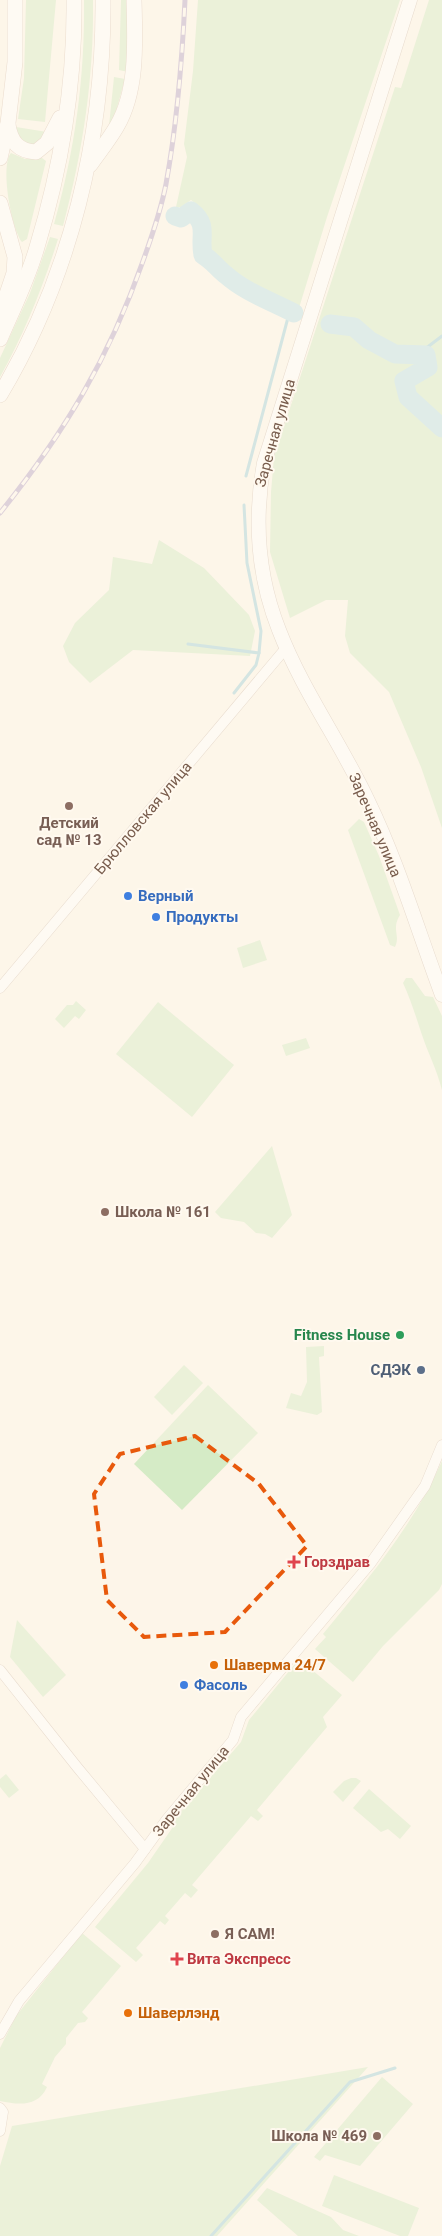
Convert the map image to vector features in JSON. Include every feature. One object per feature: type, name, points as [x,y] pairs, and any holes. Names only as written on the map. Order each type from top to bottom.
[{"type":"main road","points":[[0,158],[8,123],[14,62],[15,0]]},
{"type":"main road","points":[[0,339],[37,249],[58,160],[72,71],[74,0]]},
{"type":"main road","points":[[0,395],[28,344],[51,289],[70,235],[88,168],[100,84],[103,0]]},
{"type":"main road","points":[[88,168],[117,126],[126,102],[134,51],[134,0]]},
{"type":"main road","points":[[8,123],[11,138],[16,145],[21,149],[36,152],[47,144],[68,102]]},
{"type":"main road","points":[[0,203],[15,258],[14,273],[5,300],[0,332]]},
{"type":"street","name":"Заречная улица","points":[[410,0],[264,463],[258,496],[258,525],[270,603],[286,648],[368,800],[384,836],[442,995]]},
{"type":"street","name":"Брюлловская улица","points":[[0,988],[286,648]]},
{"type":"street","name":"Заречная улица","points":[[0,2034],[19,2001],[233,1740],[241,1717],[370,1564],[425,1486],[442,1445]]},
{"type":"street","points":[[0,1670],[77,1768],[145,1849]]},
{"type":"street","points":[[0,2108],[3,2112],[0,2131]]},
{"type":"highlighted area","points":[[195,1436],[259,1484],[307,1546],[225,1632],[144,1637],[107,1600],[94,1494],[120,1454]]},
{"type":"green space","points":[[26,0],[56,0],[45,122],[18,119],[24,78]]},
{"type":"green space","points":[[84,0],[93,0],[92,58],[82,142],[63,226],[54,224],[68,169],[77,113],[83,57]]},
{"type":"green space","points":[[121,0],[129,0],[128,72],[119,70]]},
{"type":"green space","points":[[198,0],[400,0],[327,217],[299,308],[258,291],[228,273],[205,245],[204,220],[200,209],[191,200],[181,207],[176,207],[187,157],[184,144],[193,71]]},
{"type":"green space","points":[[429,0],[442,0],[442,828],[421,767],[389,692],[350,653],[345,636],[348,600],[326,600],[290,618],[270,552],[271,492],[274,457],[395,87],[401,88]]},
{"type":"green space","points":[[114,77],[125,79],[116,111],[109,126]]},
{"type":"green space","points":[[16,127],[47,132],[35,145],[23,143],[16,133]]},
{"type":"green space","points":[[11,153],[25,159],[42,158],[46,161],[27,239],[22,242],[14,223],[8,196],[7,170]]},
{"type":"green space","points":[[50,237],[58,239],[46,275],[25,327],[0,377],[0,358],[30,293]]},
{"type":"green space","points":[[159,540],[204,568],[249,615],[255,631],[250,656],[133,650],[90,683],[69,662],[63,646],[75,623],[109,590],[113,557],[152,564]]},
{"type":"green space","points":[[359,819],[364,822],[379,856],[400,915],[396,924],[397,943],[395,947],[390,945],[348,830]]},
{"type":"green space","points":[[260,940],[267,960],[243,968],[237,948]]},
{"type":"green space","points":[[406,978],[412,978],[425,996],[433,997],[442,1016],[442,1090],[403,983]]},
{"type":"green space","points":[[76,1001],[86,1010],[79,1019],[75,1016],[64,1028],[55,1019],[67,1005],[73,1005]]},
{"type":"green space","points":[[158,1002],[234,1065],[192,1117],[116,1054]]},
{"type":"green space","points":[[306,1038],[310,1048],[286,1056],[282,1045]]},
{"type":"green space","points":[[272,1146],[292,1215],[272,1238],[265,1234],[256,1233],[244,1222],[221,1218],[215,1212]]},
{"type":"green space","points":[[324,1346],[324,1356],[319,1357],[322,1412],[317,1415],[286,1408],[291,1393],[301,1396],[307,1382],[306,1347]]},
{"type":"green space","points":[[184,1365],[203,1383],[172,1415],[154,1397]]},
{"type":"green space","points":[[208,1385],[258,1433],[182,1510],[134,1464]]},
{"type":"green space","points":[[442,1461],[442,1584],[439,1590],[383,1646],[353,1682],[315,1649],[326,1637],[323,1634],[373,1572],[418,1508]]},
{"type":"green space","points":[[17,1620],[66,1675],[43,1697],[10,1657]]},
{"type":"green space","points":[[299,1659],[342,1695],[323,1717],[327,1727],[257,1810],[263,1816],[258,1821],[251,1816],[192,1885],[198,1890],[191,1898],[185,1893],[165,1916],[169,1920],[165,1925],[160,1921],[136,1948],[143,1955],[136,1962],[95,1927],[148,1863],[175,1824],[173,1821],[241,1742],[249,1720]]},
{"type":"green space","points":[[6,1774],[19,1790],[9,1798],[0,1787],[0,1779]]},
{"type":"green space","points":[[351,1778],[361,1781],[343,1802],[333,1792],[344,1781]]},
{"type":"green space","points":[[369,1789],[411,1826],[400,1839],[388,1829],[381,1832],[353,1808]]},
{"type":"green space","points":[[82,1933],[121,1966],[82,2012],[88,2018],[85,2022],[78,2023],[66,2038],[66,2044],[55,2057],[42,2084],[47,2087],[43,2094],[33,2101],[21,2104],[0,2101],[0,2048],[16,2016]]},
{"type":"green space","points":[[368,2067],[217,2236],[0,2236],[0,2166],[12,2126]]},
{"type":"green space","points":[[382,2077],[413,2104],[360,2166],[325,2155],[320,2161],[314,2157]]},
{"type":"green space","points":[[334,2175],[419,2208],[408,2236],[400,2236],[322,2206]]},
{"type":"green space","points":[[267,2188],[331,2217],[343,2230],[359,2236],[298,2236],[257,2200]]},
{"type":"waterway","points":[[175,216],[181,218],[191,211],[197,216],[202,226],[203,255],[233,281],[258,296],[294,313]]},
{"type":"waterway","points":[[246,476],[290,310]]},
{"type":"waterway","points":[[330,324],[354,327],[369,340],[395,354],[426,355],[428,367],[404,381],[408,397],[442,428]]},
{"type":"waterway","points":[[417,355],[442,336]]},
{"type":"waterway","points":[[244,505],[247,563],[261,631],[259,653]]},
{"type":"waterway","points":[[188,644],[259,653],[256,665],[234,693]]},
{"type":"waterway","points":[[211,2236],[350,2082],[395,2068]]},
{"type":"railway","points":[[0,513],[45,453],[83,393],[115,330],[143,261],[162,203],[170,161],[178,93],[185,0]]},
{"type":"place","name":"Детский сад № 13","points":[[69,806]]},
{"type":"place","name":"Верный","points":[[128,896]]},
{"type":"place","name":"Продукты","points":[[156,917]]},
{"type":"place","name":"Школа № 161","points":[[105,1212]]},
{"type":"place","name":"Fitness House","points":[[400,1335]]},
{"type":"place","name":"СДЭК","points":[[421,1370]]},
{"type":"place","name":"Горздрав","points":[[294,1562]]},
{"type":"place","name":"Шаверма 24/7","points":[[214,1665]]},
{"type":"place","name":"Фасоль","points":[[184,1685]]},
{"type":"place","name":"Я САМ!","points":[[215,1934]]},
{"type":"place","name":"Вита Экспресс","points":[[177,1959]]},
{"type":"place","name":"Шаверлэнд","points":[[128,2013]]},
{"type":"place","name":"Школа № 469","points":[[377,2136]]}]
